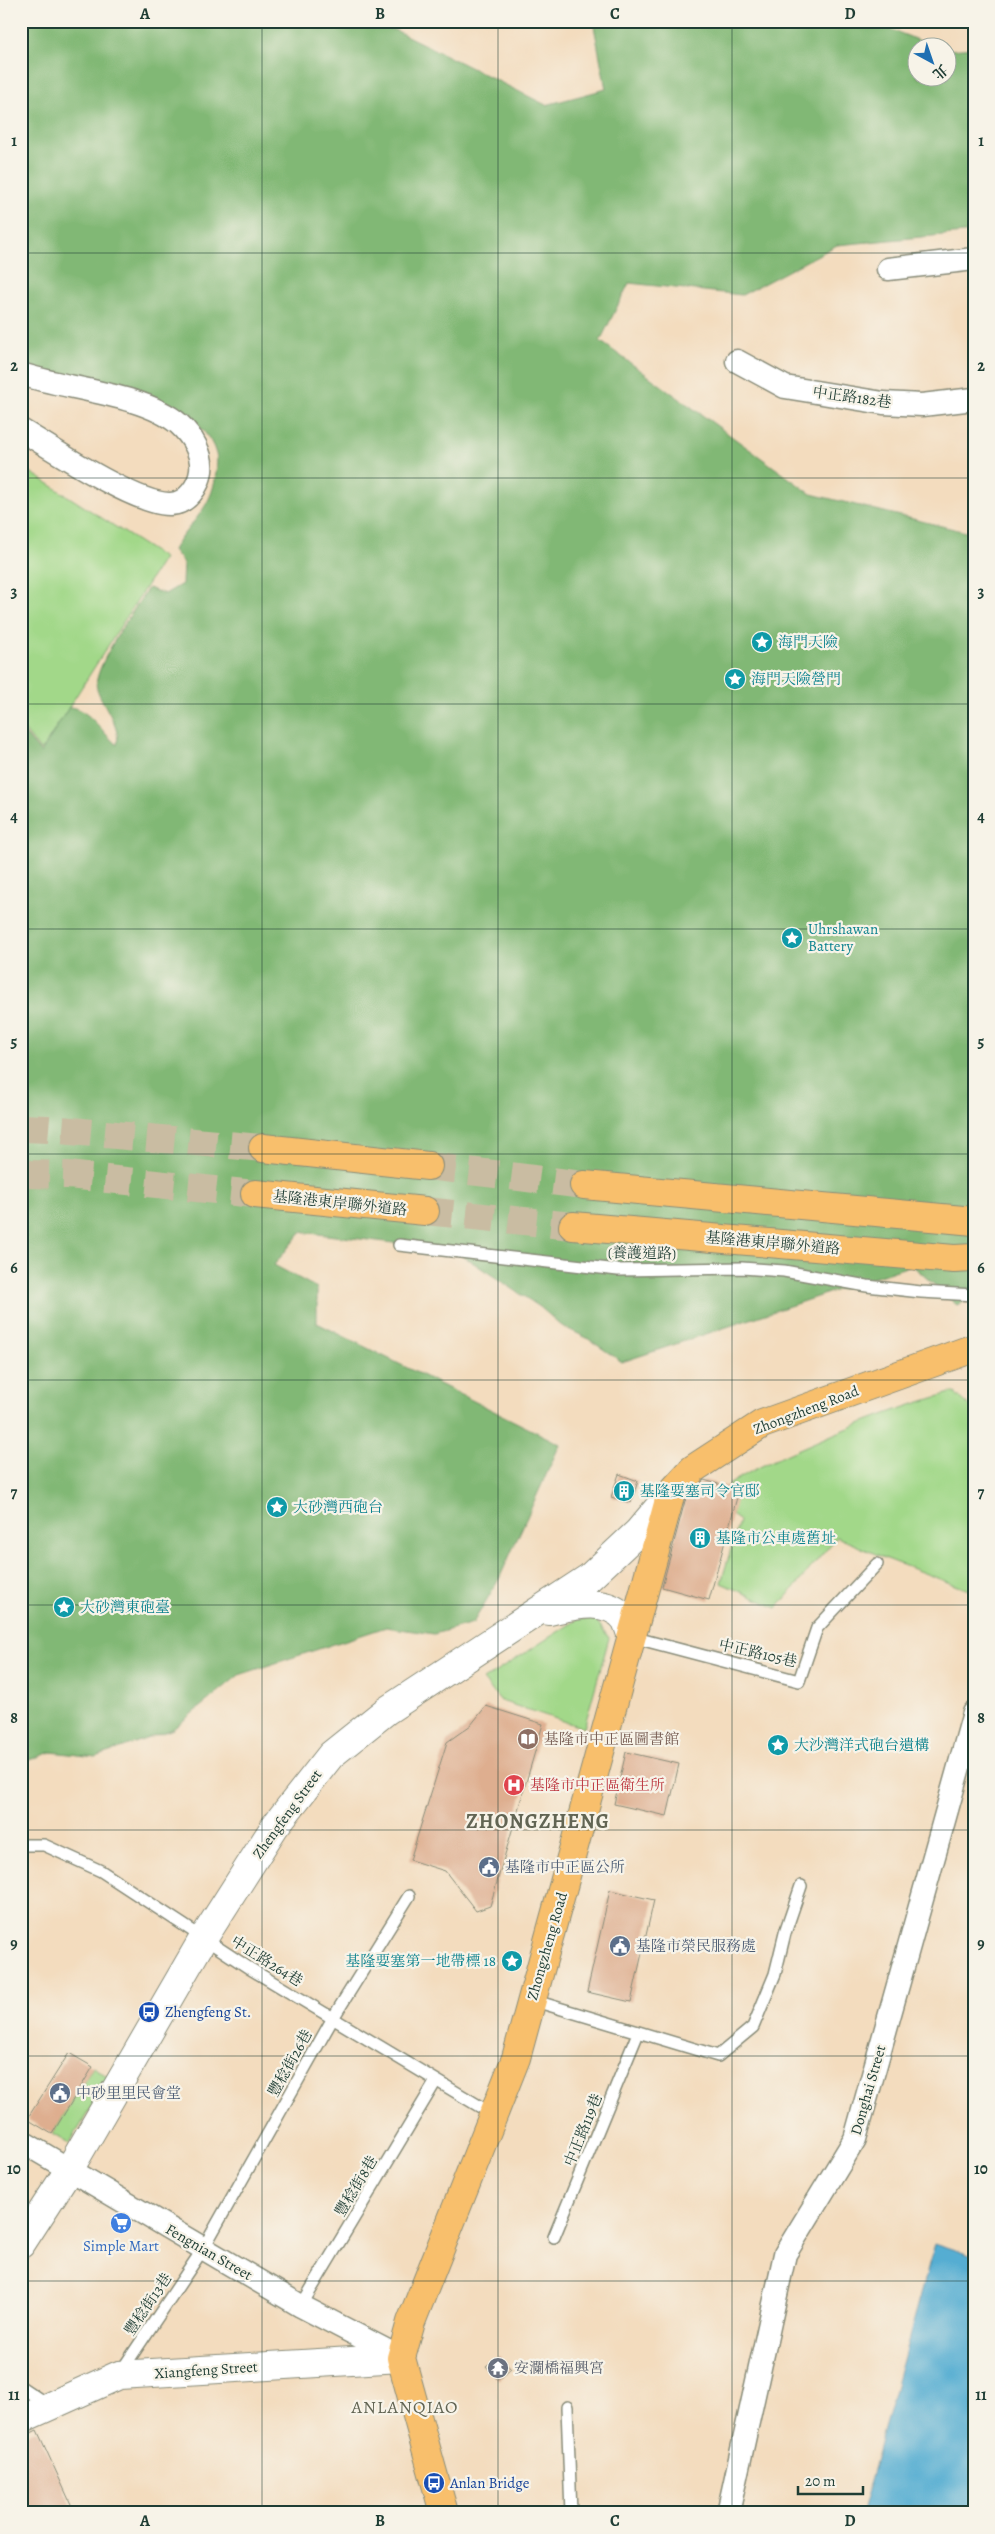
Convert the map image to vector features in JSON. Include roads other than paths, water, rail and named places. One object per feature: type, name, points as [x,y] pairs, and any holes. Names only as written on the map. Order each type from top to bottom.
[{"type":"main road","points":[[262,1148],[428,1166]]},
{"type":"main road","points":[[584,1185],[970,1221]]},
{"type":"main road","name":"基隆港東岸聯外道路","points":[[255,1194],[425,1211]]},
{"type":"main road","name":"基隆港東岸聯外道路","points":[[573,1226],[964,1258]]},
{"type":"main road","name":"Zhongzheng Road","points":[[400,2358],[411,2322],[516,2058],[671,1493],[693,1469],[762,1424],[974,1348]]},
{"type":"main road","points":[[400,2358],[444,2513]]},
{"type":"street","points":[[888,268],[974,259]]},
{"type":"street","name":"中正路182巷","points":[[737,360],[785,387],[883,403],[922,405],[974,399]]},
{"type":"street","points":[[21,374],[46,382],[106,393],[145,406],[171,419],[180,425],[200,454],[200,477],[194,489],[179,503],[170,504],[148,500],[86,468],[21,430]]},
{"type":"street","name":"Zhengfeng Street","points":[[21,2244],[70,2170],[203,1939],[274,1826],[331,1755],[386,1710],[455,1663],[537,1613],[590,1577],[638,1532],[671,1493]]},
{"type":"street","points":[[537,1613],[584,1603],[606,1606],[624,1618],[632,1638]]},
{"type":"street","name":"Donghai Street","points":[[728,2513],[785,2254],[855,2139],[974,1713]]},
{"type":"street","name":"Fengnian Street","points":[[21,2141],[301,2306],[400,2358]]},
{"type":"street","name":"Xiangfeng Street","points":[[21,2418],[119,2375],[400,2358]]},
{"type":"lane","name":"(養護道路)","points":[[399,1244],[618,1270],[742,1268],[784,1271],[885,1288],[974,1294]]},
{"type":"lane","name":"中正路105巷","points":[[632,1638],[799,1681],[817,1628],[877,1564]]},
{"type":"lane","name":"中正路264巷","points":[[21,1845],[44,1845],[101,1871],[203,1939],[494,2115]]},
{"type":"lane","points":[[532,2000],[718,2056],[753,2027],[775,1974],[785,1933],[801,1886]]},
{"type":"lane","name":"豐稔街26巷","points":[[203,2248],[332,2018],[409,1896]]},
{"type":"lane","name":"中正路119巷","points":[[554,2237],[638,2033]]},
{"type":"lane","name":"豐稔街8巷","points":[[301,2306],[436,2081]]},
{"type":"lane","name":"豐稔街13巷","points":[[119,2375],[203,2248]]},
{"type":"lane","points":[[21,2388],[49,2406]]},
{"type":"lane","points":[[567,2407],[571,2513]]},
{"type":"water","points":[[935,2243],[974,2256],[974,2513],[861,2513]]},
{"type":"tunnel","points":[[21,1128],[263,1148]]},
{"type":"tunnel","points":[[428,1166],[584,1185]]},
{"type":"tunnel","points":[[21,1174],[68,1175],[255,1194]]},
{"type":"tunnel","points":[[425,1211],[573,1226]]},
{"type":"place","name":"海門天險","points":[[762,642]]},
{"type":"place","name":"海門天險營門","points":[[735,679]]},
{"type":"place","name":"Uhrshawan Battery","points":[[792,938]]},
{"type":"place","name":"基隆要塞司令官邸","points":[[624,1491]]},
{"type":"place","name":"大砂灣西砲台","points":[[277,1507]]},
{"type":"place","name":"基隆市公車處舊址","points":[[700,1538]]},
{"type":"place","name":"大砂灣東砲臺","points":[[64,1607]]},
{"type":"place","name":"基隆市中正區圖書館","points":[[528,1739]]},
{"type":"place","name":"大沙灣洋式砲台遺構","points":[[778,1745]]},
{"type":"place","name":"基隆市中正區衛生所","points":[[514,1785]]},
{"type":"place","name":"基隆市中正區公所","points":[[489,1867]]},
{"type":"place","name":"基隆市榮民服務處","points":[[620,1946]]},
{"type":"place","name":"基隆要塞第一地帶標 18","points":[[512,1961]]},
{"type":"place","name":"Zhengfeng St.","points":[[149,2012]]},
{"type":"place","name":"中砂里里民會堂","points":[[60,2093]]},
{"type":"place","name":"Simple Mart","points":[[121,2223]]},
{"type":"place","name":"安瀾橋福興宮","points":[[498,2368]]},
{"type":"place","name":"Anlan Bridge","points":[[434,2483]]},
{"type":"district","name":"ZHONGZHENG","points":[[538,1821]]},
{"type":"district","name":"ANLANQIAO","points":[[405,2407]]}]
